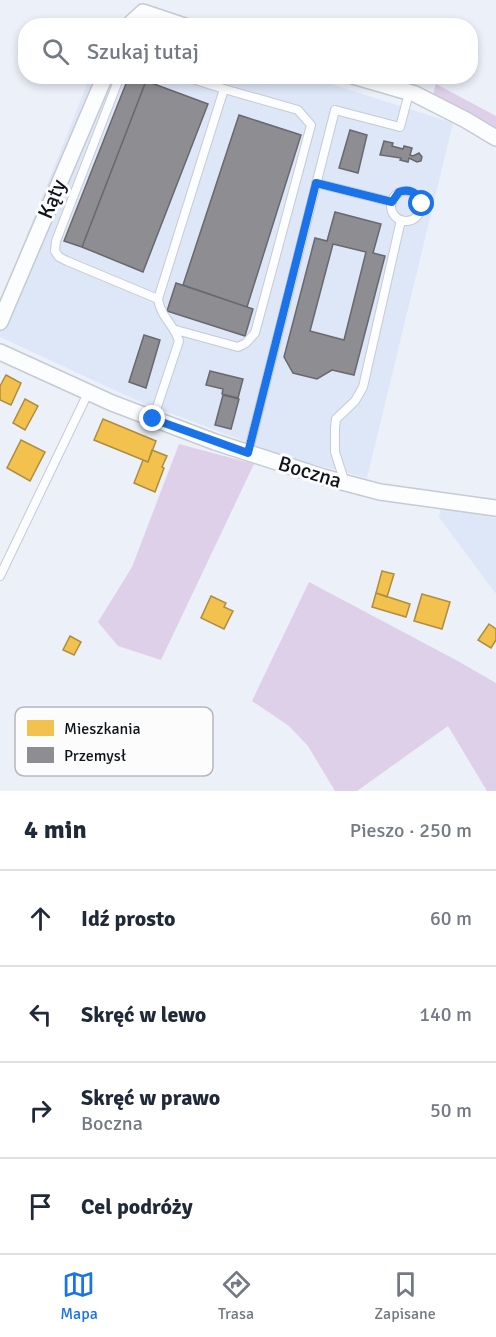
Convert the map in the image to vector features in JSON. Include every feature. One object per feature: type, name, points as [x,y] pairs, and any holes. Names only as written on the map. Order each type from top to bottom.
[{"type":"street","points":[[137,18],[143,12],[161,18]]},
{"type":"street","name":"Kąty","points":[[0,322],[102,84]]},
{"type":"street","points":[[379,84],[409,93],[466,120],[496,138]]},
{"type":"street","name":"Boczna","points":[[0,352],[88,393],[248,453],[380,492],[496,508]]},
{"type":"lane","points":[[117,84],[56,241],[55,251],[59,257],[67,261],[158,299]]},
{"type":"lane","points":[[176,330],[238,347],[246,343],[255,333],[311,126],[298,110],[208,84]]},
{"type":"lane","points":[[153,419],[179,341],[176,330],[160,312],[158,299],[224,89]]},
{"type":"lane","points":[[248,453],[335,110],[400,127],[409,93]]},
{"type":"lane","points":[[316,183],[392,202]]},
{"type":"lane","points":[[404,190],[414,192],[422,204],[419,214],[411,220],[401,220],[393,214],[392,202],[395,195],[404,190]]},
{"type":"lane","points":[[345,483],[335,452],[336,419],[355,401],[363,387],[401,220]]},
{"type":"lane","points":[[0,576],[88,393]]},
{"type":"shaded area","points":[[87,84],[331,84],[453,123],[367,478],[289,458],[136,400],[0,337],[0,302]]},
{"type":"shaded area","points":[[436,84],[496,116],[496,133],[432,98]]},
{"type":"shaded area","points":[[179,444],[254,464],[161,660],[118,646],[98,622],[132,567]]},
{"type":"shaded area","points":[[441,506],[496,515],[496,594],[439,517]]},
{"type":"shaded area","points":[[309,582],[496,683],[496,791],[487,791],[448,726],[357,791],[335,791],[308,746],[289,726],[252,701]]},
{"type":"building: Mieszkania","points":[[6,375],[21,383],[11,405],[0,400],[0,386]]},
{"type":"building: Mieszkania","points":[[25,399],[38,406],[25,430],[13,423]]},
{"type":"building: Mieszkania","points":[[103,419],[156,441],[148,462],[94,440]]},
{"type":"building: Mieszkania","points":[[21,440],[45,452],[30,481],[7,468]]},
{"type":"building: Mieszkania","points":[[152,450],[167,456],[155,492],[134,483],[143,460],[148,462]]},
{"type":"building: Mieszkania","points":[[382,571],[394,574],[387,597],[376,593]]},
{"type":"building: Mieszkania","points":[[376,593],[410,604],[406,617],[372,607]]},
{"type":"building: Mieszkania","points":[[422,594],[450,602],[442,629],[414,621]]},
{"type":"building: Mieszkania","points":[[211,596],[226,603],[224,607],[233,611],[224,629],[201,618]]},
{"type":"building: Mieszkania","points":[[489,624],[496,629],[496,640],[491,648],[478,640]]},
{"type":"building: Mieszkania","points":[[70,636],[81,642],[74,655],[63,650]]},
{"type":"building: Przemysł","points":[[126,84],[145,84],[82,247],[64,241]]},
{"type":"building: Przemysł","points":[[145,84],[154,84],[208,104],[143,272],[82,247]]},
{"type":"building: Przemysł","points":[[239,115],[301,135],[247,307],[183,285]]},
{"type":"building: Przemysł","points":[[350,130],[367,135],[358,173],[339,168]]},
{"type":"building: Przemysł","points":[[384,141],[403,149],[404,146],[412,148],[410,155],[419,153],[422,157],[421,161],[417,162],[409,158],[408,162],[400,160],[401,158],[380,155]]},
{"type":"building: Przemysł","points":[[335,212],[381,224],[373,253],[385,256],[354,375],[332,370],[317,379],[293,373],[284,357],[315,238],[327,241]],"holes":[[[333,244],[366,252],[344,340],[310,331]]]},
{"type":"building: Przemysł","points":[[176,283],[253,309],[245,336],[167,311]]},
{"type":"building: Przemysł","points":[[144,335],[160,340],[146,388],[129,382]]},
{"type":"building: Przemysł","points":[[210,371],[243,379],[238,398],[222,394],[223,389],[206,385]]},
{"type":"building: Przemysł","points":[[223,395],[239,399],[231,429],[215,425]]},
{"type":"route","points":[[153,419],[248,453],[316,183],[392,202],[399,192],[409,190],[418,195],[422,204]]}]
